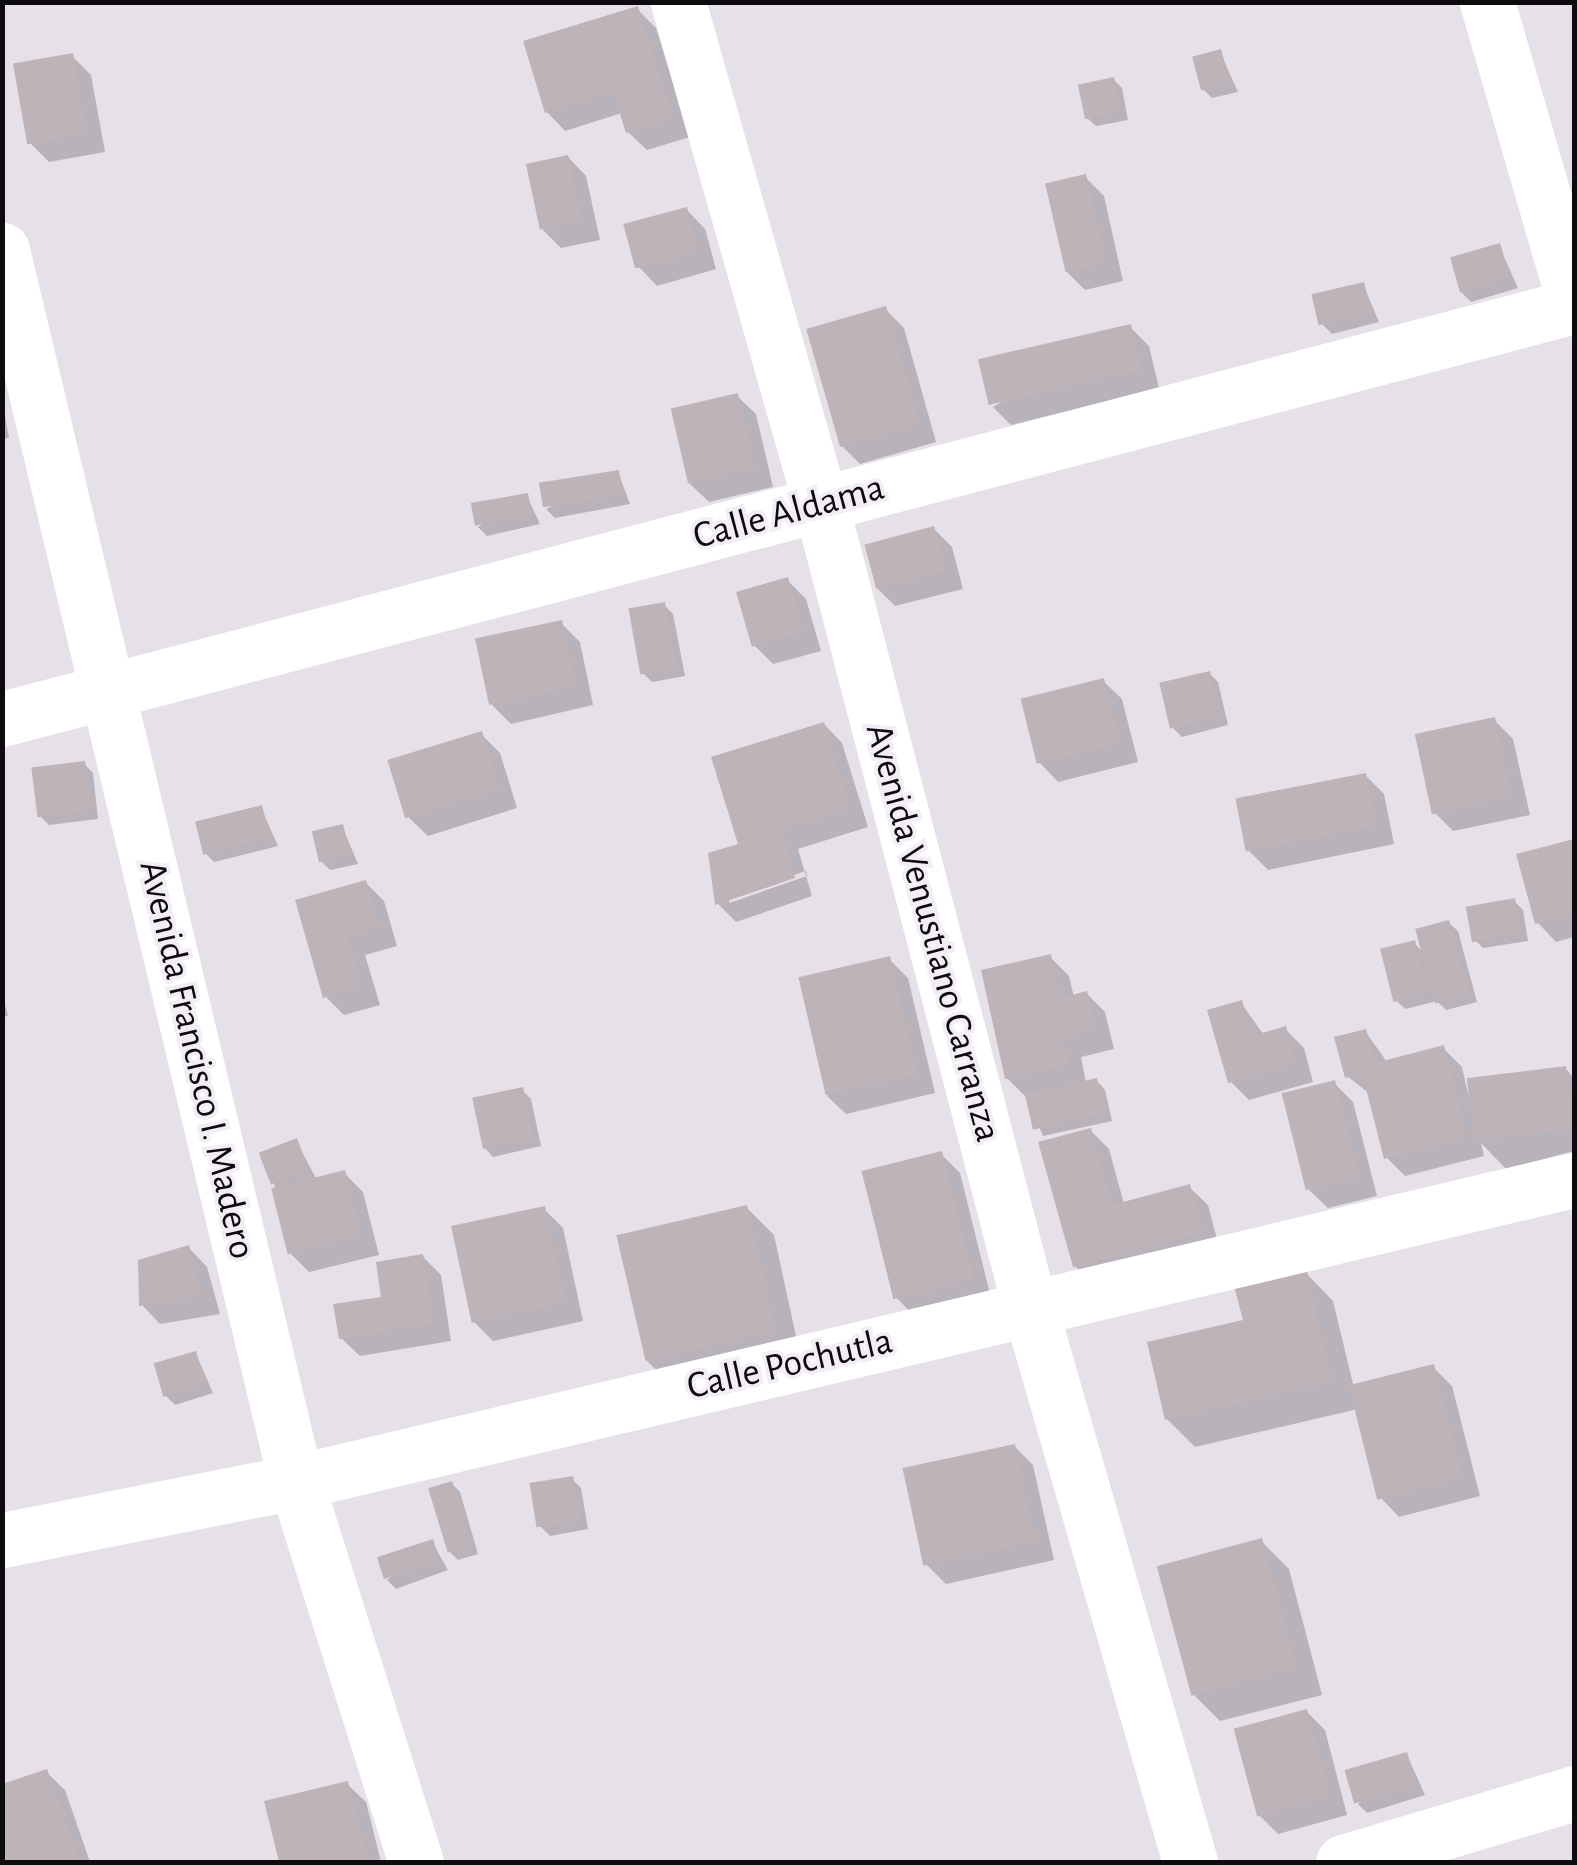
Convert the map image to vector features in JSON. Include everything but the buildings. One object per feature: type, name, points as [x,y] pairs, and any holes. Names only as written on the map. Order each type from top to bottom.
[{"type":"street","name":"Avenida Venustiano Carranza","points":[[678,2],[820,505],[1030,1308],[1190,1862]]},
{"type":"street","points":[[1487,2],[1574,304]]},
{"type":"street","name":"Avenida Francisco I. Madero","points":[[2,250],[296,1482],[416,1862]]},
{"type":"street","name":"Calle Aldama","points":[[2,719],[1574,304]]},
{"type":"street","name":"Calle Pochutla","points":[[2,1540],[296,1482],[1574,1180]]},
{"type":"street","points":[[1343,1862],[1574,1794]]}]
